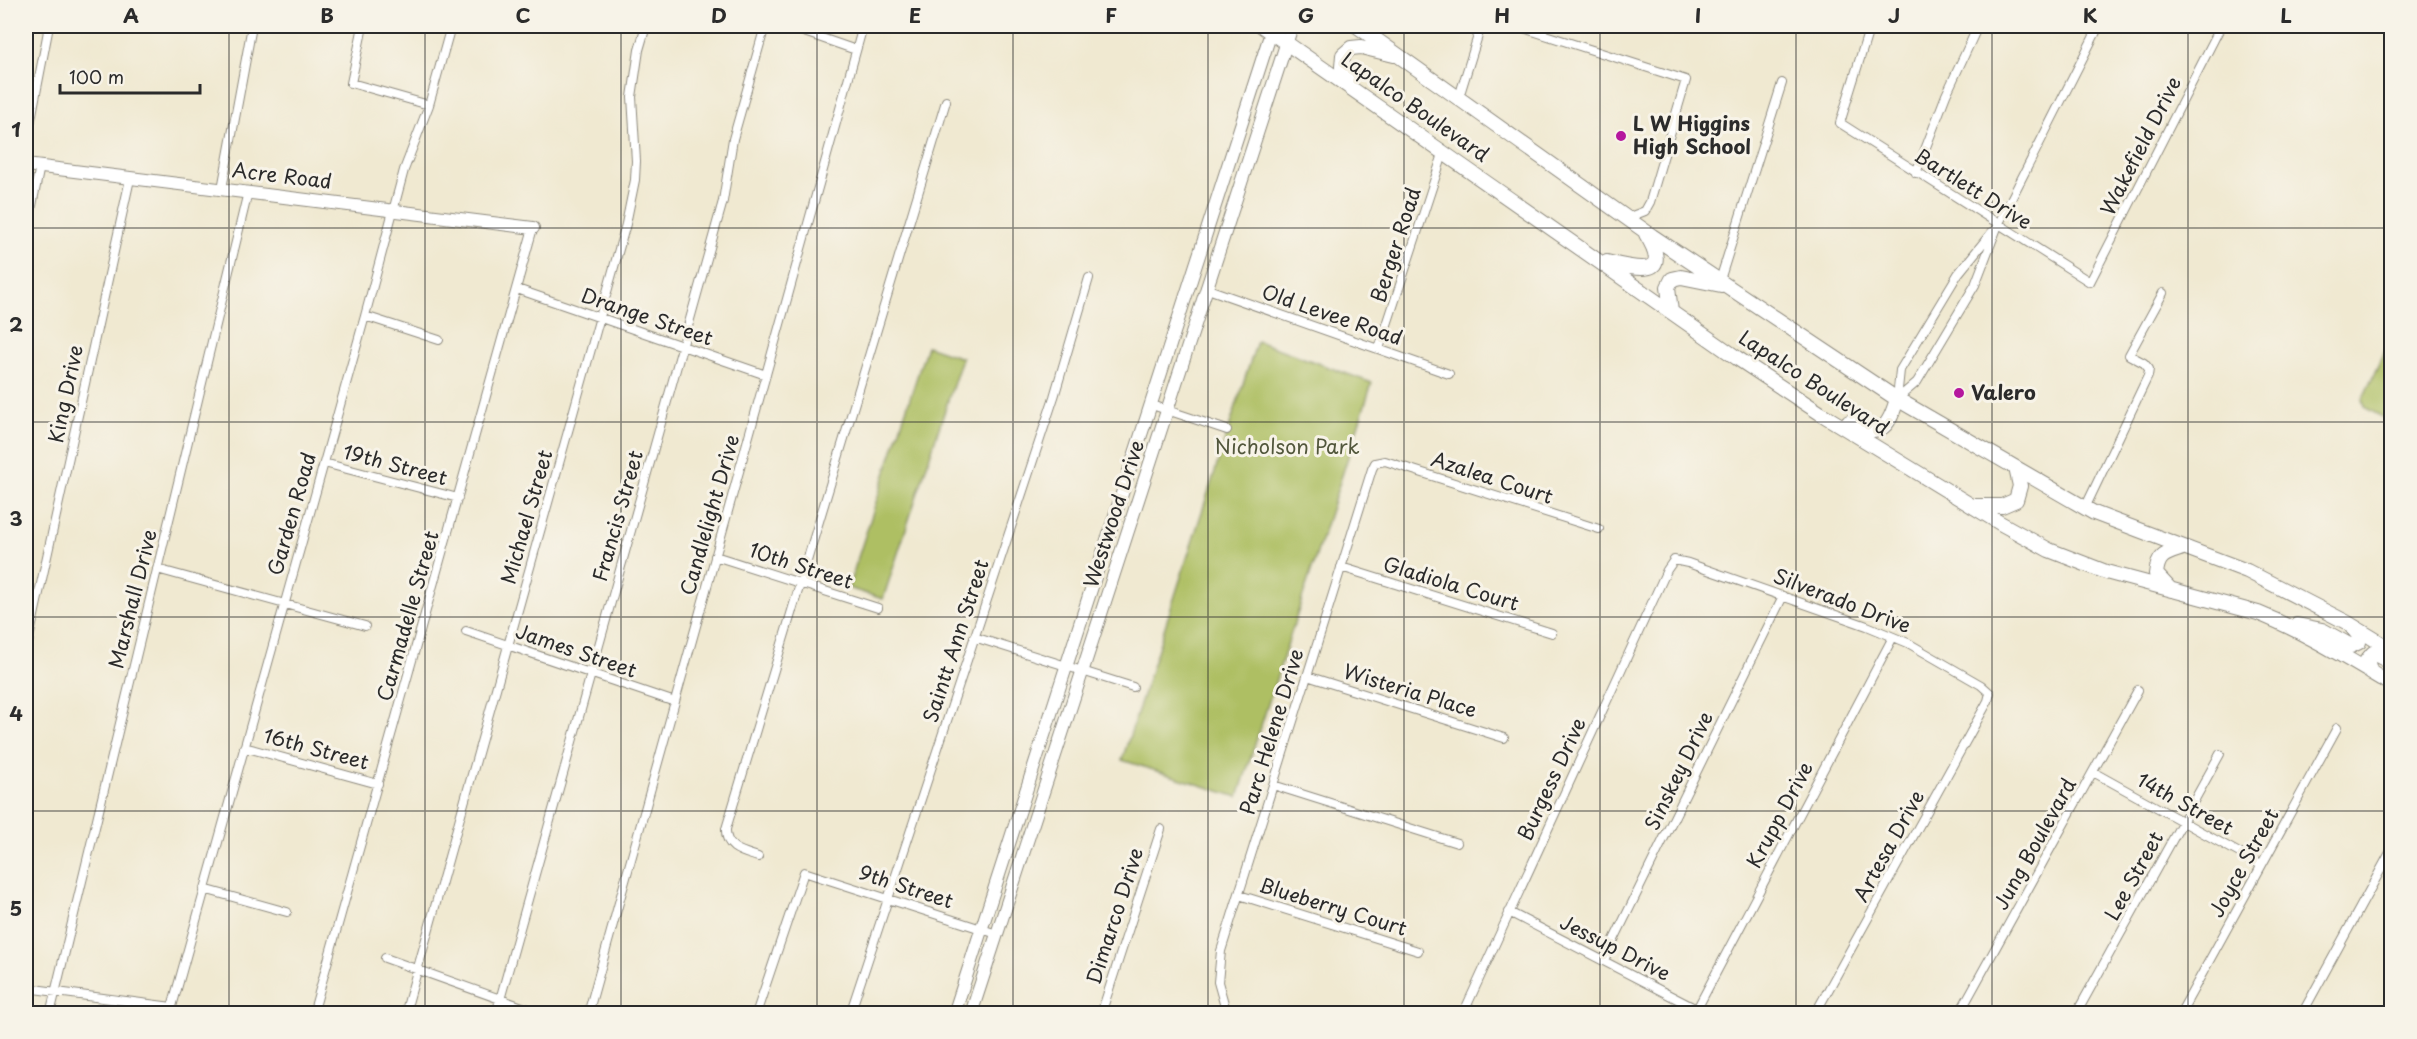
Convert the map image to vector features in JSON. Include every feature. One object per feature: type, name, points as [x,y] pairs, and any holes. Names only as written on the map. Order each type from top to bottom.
[{"type":"main road","name":"Lapalco Boulevard","points":[[1357,26],[1644,230],[1897,399],[2085,508],[2247,571],[2348,623],[2391,650]]},
{"type":"main road","name":"Lapalco Boulevard","points":[[1269,28],[1737,358],[1820,413],[1972,506],[2049,550],[2106,572],[2258,613],[2280,622],[2391,685]]},
{"type":"main road","points":[[1350,85],[1342,67],[1343,55],[1350,48],[1362,47],[1402,57]]},
{"type":"main road","points":[[1599,261],[1639,270],[1648,268],[1657,256],[1644,230]]},
{"type":"main road","points":[[1671,312],[1668,286],[1672,279],[1681,277],[1725,283]]},
{"type":"main road","points":[[1791,392],[1861,428],[1868,429],[1879,429],[1887,425],[1897,399]]},
{"type":"main road","points":[[1972,506],[2002,506],[2016,500],[2020,486],[2016,468]]},
{"type":"main road","points":[[2171,590],[2156,574],[2158,562],[2164,555],[2184,548]]},
{"type":"main road","points":[[2280,622],[2322,630],[2351,646],[2359,642],[2359,636],[2348,623]]},
{"type":"main road","points":[[2371,673],[2367,660],[2373,653],[2391,663]]},
{"type":"street","points":[[26,145],[49,26]]},
{"type":"street","points":[[222,189],[252,26]]},
{"type":"street","points":[[363,26],[351,83],[429,105]]},
{"type":"street","name":"Garden Road","points":[[171,1010],[404,170],[429,105],[451,26]]},
{"type":"street","name":"Michael Street","points":[[405,1014],[626,224],[635,180],[636,160],[632,97],[646,26]]},
{"type":"street","name":"Francis Street","points":[[496,1014],[723,201],[733,139],[765,26]]},
{"type":"street","points":[[787,26],[856,50]]},
{"type":"street","name":"Candlelight Drive","points":[[588,1014],[863,26]]},
{"type":"street","name":"Westwood Drive","points":[[971,1014],[1292,26]]},
{"type":"street","points":[[1459,97],[1481,26]]},
{"type":"street","points":[[1517,26],[1686,80],[1650,202],[1645,211],[1627,218]]},
{"type":"street","name":"Bartlett Drive","points":[[1870,26],[1840,123],[2090,282]]},
{"type":"street","points":[[1916,173],[1946,95],[1978,26]]},
{"type":"street","points":[[1897,399],[1917,382],[1975,285],[1998,225],[2099,26]]},
{"type":"street","name":"Wakefield Drive","points":[[2090,282],[2221,26]]},
{"type":"street","name":"Westwood Drive","points":[[954,1014],[1152,405],[1269,28]]},
{"type":"street","points":[[1725,283],[1782,83]]},
{"type":"street","points":[[758,857],[733,847],[727,839],[726,829],[946,101]]},
{"type":"street","name":"Berger Road","points":[[1379,349],[1444,151]]},
{"type":"street","name":"Acre Road","points":[[26,165],[533,228]]},
{"type":"street","points":[[26,235],[40,166]]},
{"type":"street","name":"King Drive","points":[[26,652],[30,615],[130,179]]},
{"type":"street","name":"Marshall Drive","points":[[50,1014],[248,192]]},
{"type":"street","points":[[1897,399],[1900,370],[1958,274],[1998,225]]},
{"type":"street","name":"Carmadelle Street","points":[[313,1014],[533,228]]},
{"type":"street","name":"Saintt Ann Street","points":[[850,1014],[1054,397],[1089,278]]},
{"type":"street","name":"Old Levee Road","points":[[1205,288],[1449,374]]},
{"type":"street","name":"Drange Street","points":[[517,289],[766,375]]},
{"type":"street","points":[[2085,508],[2148,376],[2149,369],[2144,363],[2129,355],[2163,293]]},
{"type":"street","points":[[365,316],[439,340]]},
{"type":"street","points":[[1152,405],[1227,430]]},
{"type":"street","name":"Azalea Court","points":[[1375,463],[1385,461],[1599,530]]},
{"type":"street","name":"19th Street","points":[[324,463],[458,498]]},
{"type":"street","name":"Parc Helene Drive","points":[[1227,1014],[1218,982],[1218,964],[1375,463]]},
{"type":"street","name":"10th Street","points":[[715,556],[878,608]]},
{"type":"street","name":"Silverado Drive","points":[[1674,560],[1783,596],[1893,637],[1931,656],[1990,693]]},
{"type":"street","name":"Burgess Drive","points":[[1463,1014],[1667,570],[1674,560]]},
{"type":"street","name":"Gladiola Court","points":[[1341,567],[1552,633]]},
{"type":"street","points":[[157,569],[365,626]]},
{"type":"street","name":"Sinskey Drive","points":[[1604,960],[1783,596]]},
{"type":"street","name":"James Street","points":[[466,631],[675,702]]},
{"type":"street","name":"Krupp Drive","points":[[1697,1009],[1893,637]]},
{"type":"street","points":[[974,638],[1133,687]]},
{"type":"street","name":"Wisteria Place","points":[[1307,676],[1503,738]]},
{"type":"street","name":"Jung Boulevard","points":[[1959,1014],[2138,690]]},
{"type":"street","name":"Artesa Drive","points":[[1815,1014],[1988,702],[1990,693]]},
{"type":"street","name":"Joyce Street","points":[[2180,1014],[2337,728]]},
{"type":"street","name":"16th Street","points":[[244,747],[378,784]]},
{"type":"street","name":"Lee Street","points":[[2076,1014],[2220,754]]},
{"type":"street","name":"14th Street","points":[[2093,772],[2261,865]]},
{"type":"street","points":[[1273,785],[1457,843]]},
{"type":"street","name":"Dimarco Drive","points":[[1101,1014],[1161,829]]},
{"type":"street","points":[[2302,1014],[2391,849]]},
{"type":"street","name":"9th Street","points":[[756,1014],[804,873],[997,934]]},
{"type":"street","points":[[204,889],[287,912]]},
{"type":"street","name":"Blueberry Court","points":[[1239,895],[1418,951]]},
{"type":"street","name":"Jessup Drive","points":[[1509,912],[1706,1014]]},
{"type":"street","points":[[385,958],[542,1014]]},
{"type":"street","points":[[26,987],[171,1010]]},
{"type":"green space","points":[[2391,339],[2392,422],[2366,408],[2362,400]]},
{"type":"green space","name":"Nicholson Park","points":[[1257,341],[1372,383],[1238,797],[1122,760]]},
{"type":"green space","points":[[927,346],[962,358],[883,599],[848,588]]},
{"type":"place","name":"L W Higgins High School","points":[[1621,136]]},
{"type":"place","name":"Valero","points":[[1959,393]]}]
